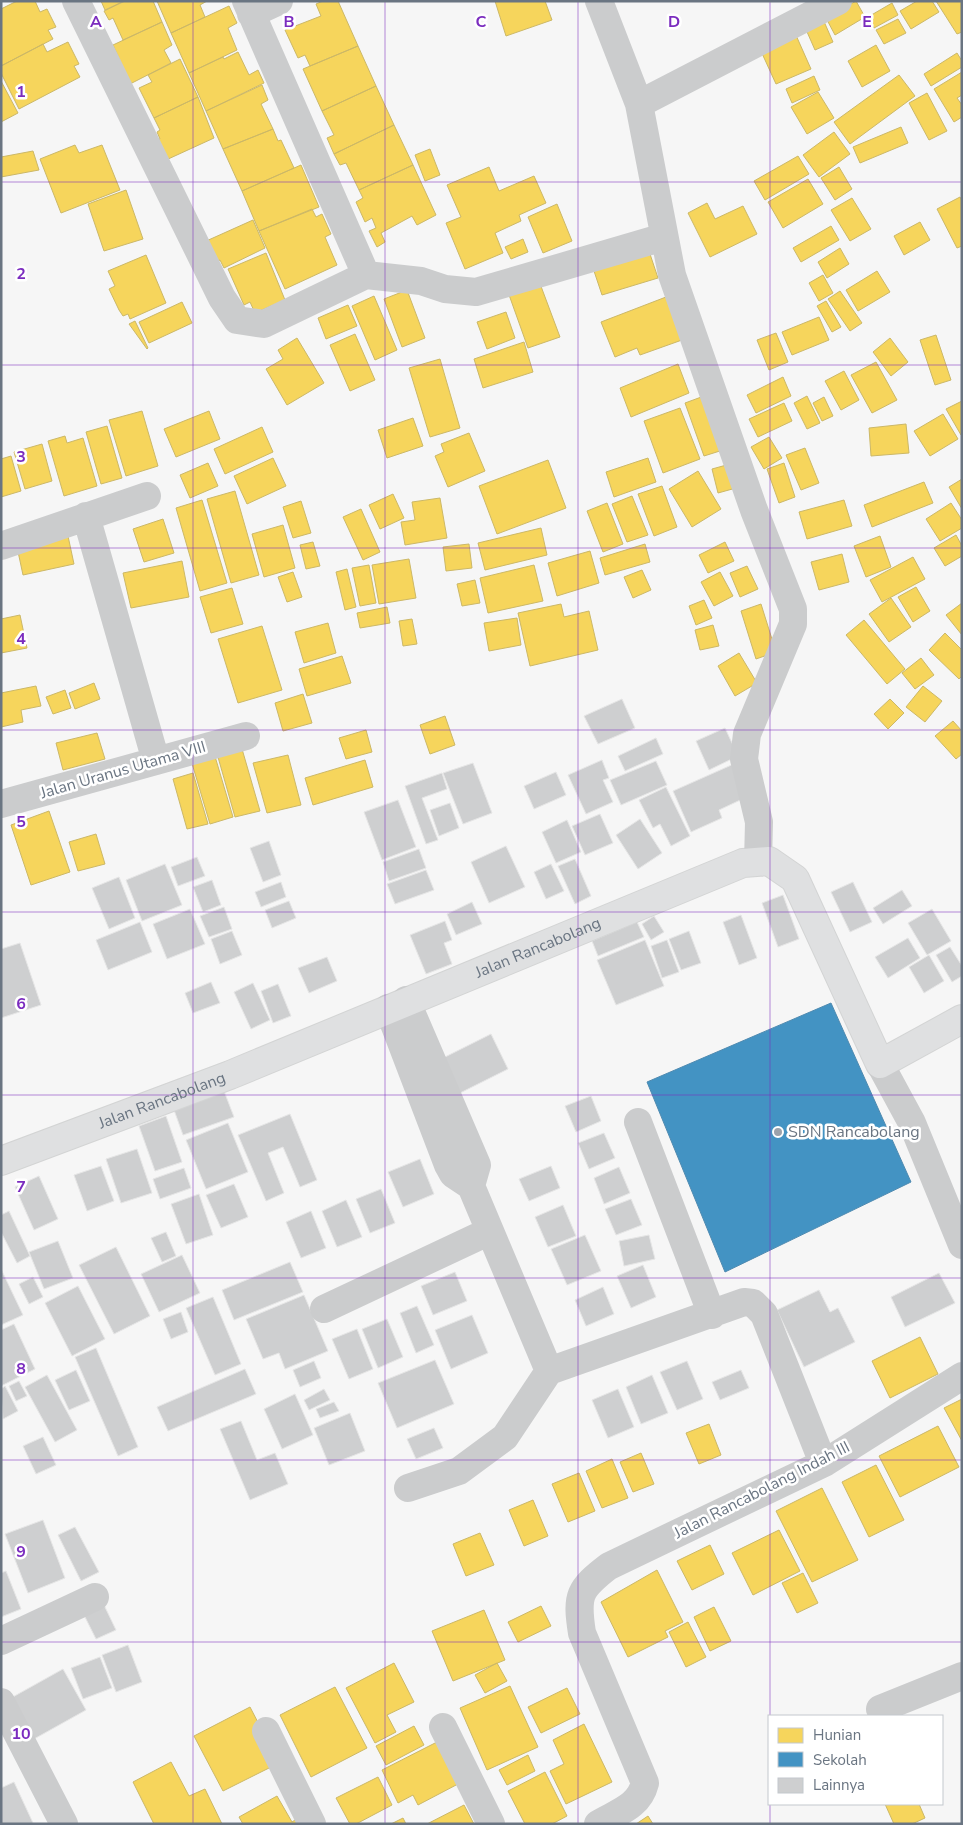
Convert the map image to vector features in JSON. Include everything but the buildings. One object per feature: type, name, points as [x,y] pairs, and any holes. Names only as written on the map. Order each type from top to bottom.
[{"type":"street","points":[[76,1],[222,298],[237,320],[264,324],[366,275],[421,281],[445,289],[476,292],[664,237]]},
{"type":"street","points":[[280,1],[249,7],[366,275]]},
{"type":"street","points":[[599,1],[639,104],[664,237],[679,294],[754,510],[793,609],[793,624],[751,723],[744,759],[759,822],[758,862]]},
{"type":"street","points":[[639,104],[838,1]]},
{"type":"street","points":[[1,546],[146,496]]},
{"type":"street","points":[[86,516],[156,761]]},
{"type":"street","name":"Jalan Uranus Utama VIII","points":[[1,804],[246,736]]},
{"type":"street","name":"Jalan Rancabolang","points":[[1,1161],[230,1075],[397,1004],[743,863],[769,861],[795,879],[880,1064]]},
{"type":"street","points":[[397,1004],[448,1165],[453,1174],[471,1186],[549,1371]]},
{"type":"street","points":[[962,1019],[880,1064],[912,1123],[962,1245]]},
{"type":"street","points":[[638,1122],[712,1315]]},
{"type":"street","points":[[324,1309],[490,1231]]},
{"type":"street","points":[[408,1488],[459,1471],[505,1436],[549,1371],[712,1315],[744,1302],[753,1303],[764,1314],[823,1463]]},
{"type":"street","name":"Jalan Rancabolang Indah III","points":[[598,1824],[635,1802],[642,1795],[645,1783],[582,1633],[578,1608],[584,1587],[609,1566],[823,1463],[962,1376]]},
{"type":"street","points":[[1,1640],[95,1597]]},
{"type":"street","points":[[880,1709],[962,1676]]},
{"type":"street","points":[[1,1702],[64,1824]]},
{"type":"street","points":[[443,1727],[491,1824]]},
{"type":"street","points":[[266,1731],[312,1824]]},
{"type":"place","name":"SDN Rancabolang","points":[[778,1132]]}]
